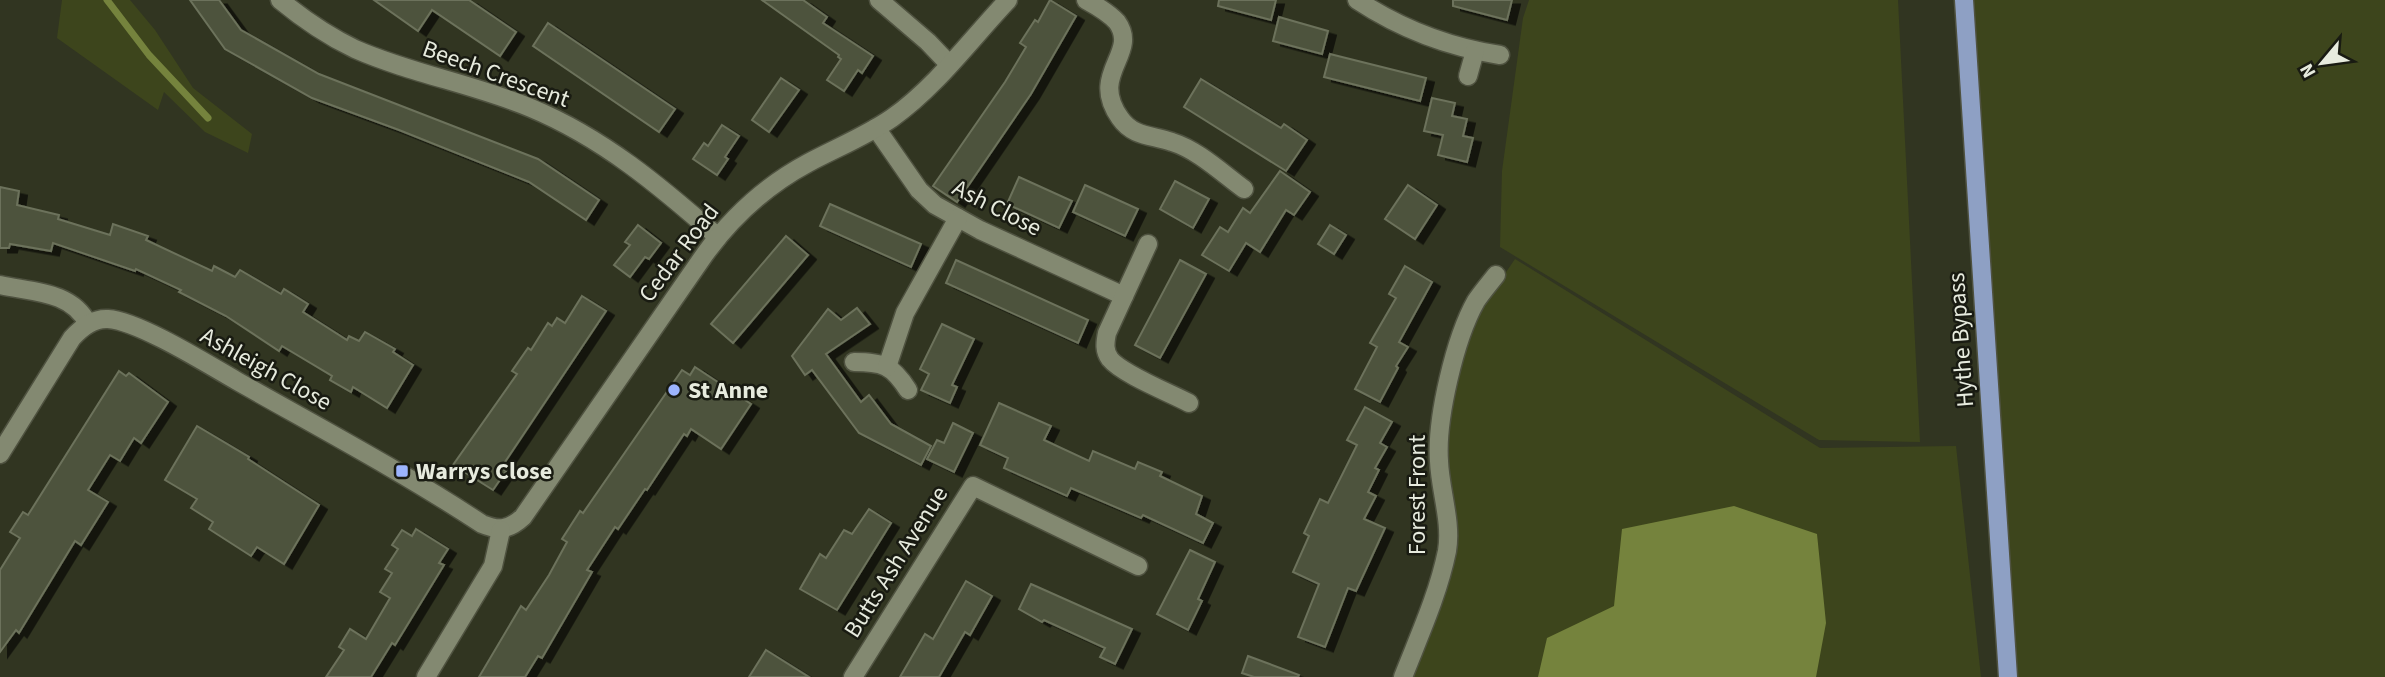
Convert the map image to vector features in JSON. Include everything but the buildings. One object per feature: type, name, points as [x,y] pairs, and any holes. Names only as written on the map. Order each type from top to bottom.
[{"type":"main road","name":"Hythe Bypass","points":[[1964,0],[2008,677]]},
{"type":"street","name":"Beech Crescent","points":[[279,0],[315,27],[354,48],[386,61],[491,92],[594,139],[636,168],[718,237]]},
{"type":"street","points":[[879,0],[929,42],[949,64]]},
{"type":"street","name":"Cedar Road","points":[[501,530],[523,517],[718,237],[771,186],[895,116],[949,64],[1008,0]]},
{"type":"street","points":[[1086,0],[1116,21],[1123,37],[1123,45],[1111,71],[1108,88],[1114,108],[1125,125],[1142,135],[1184,146],[1244,189]]},
{"type":"street","points":[[1357,0],[1422,35],[1475,51],[1500,55]]},
{"type":"street","points":[[1468,76],[1475,51]]},
{"type":"street","name":"Ash Close","points":[[876,128],[919,190],[935,205],[958,219],[1124,296]]},
{"type":"street","points":[[887,367],[905,313],[958,219]]},
{"type":"street","points":[[1148,244],[1107,333],[1104,343],[1106,353],[1119,367],[1189,402]]},
{"type":"street","name":"Forest Front","points":[[1403,677],[1430,608],[1447,549],[1446,516],[1438,461],[1439,431],[1452,369],[1465,325],[1477,301],[1496,275]]},
{"type":"street","points":[[0,285],[54,295],[68,301],[84,315],[88,324],[72,338],[0,454]]},
{"type":"street","name":"Ashleigh Close","points":[[88,324],[109,319],[136,327],[200,359],[392,467],[482,524],[501,530]]},
{"type":"street","points":[[854,362],[872,362],[887,367],[895,372],[908,390]]},
{"type":"street","name":"Butts Ash Avenue","points":[[853,677],[973,486],[1138,566]]},
{"type":"street","points":[[426,677],[493,566],[501,530]]},
{"type":"shaded area","points":[[62,0],[130,0],[155,30],[193,88],[252,134],[248,153],[205,132],[164,92],[158,110],[57,38]]},
{"type":"shaded area","points":[[1529,0],[1898,0],[1920,442],[1819,440],[1500,247],[1502,171],[1523,18]]},
{"type":"shaded area","points":[[1973,0],[2385,0],[2385,677],[2018,677]]},
{"type":"shaded area","points":[[1515,259],[1820,448],[1956,446],[1981,677],[1411,677],[1458,542],[1444,457],[1460,366],[1483,306]]},
{"type":"shaded area","points":[[1734,506],[1817,534],[1826,623],[1816,677],[1538,677],[1547,638],[1614,606],[1622,529]]},
{"type":"waterway","points":[[107,0],[149,55],[208,118]]},
{"type":"place","name":"St Anne","points":[[674,390]]},
{"type":"place","name":"Warrys Close","points":[[402,471]]}]
